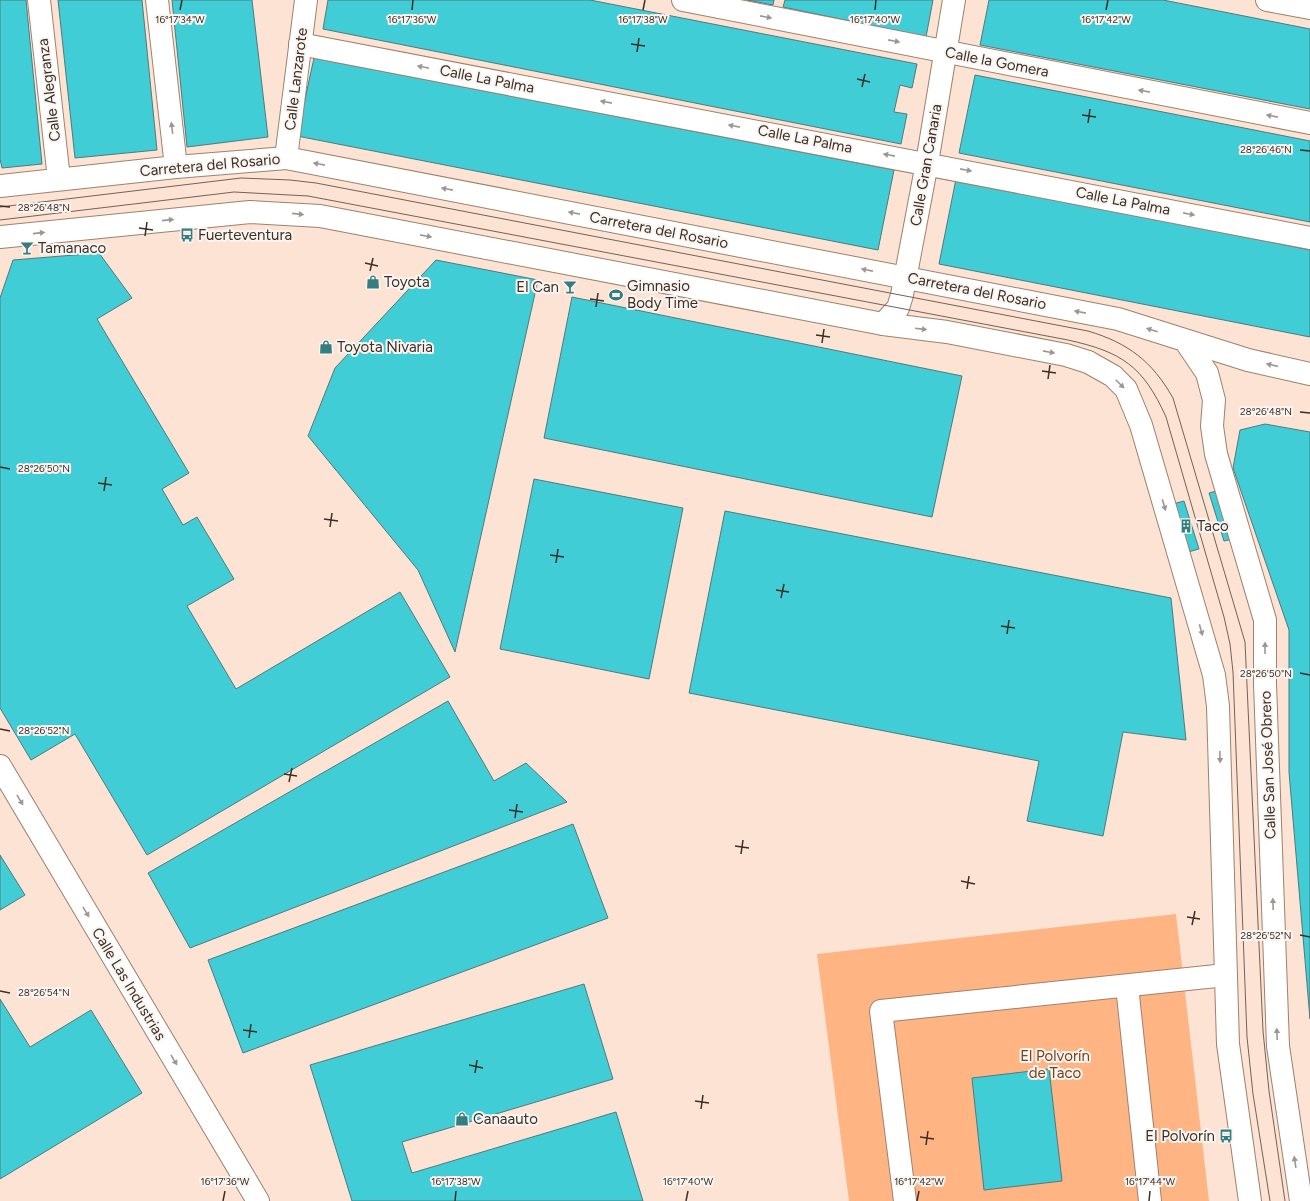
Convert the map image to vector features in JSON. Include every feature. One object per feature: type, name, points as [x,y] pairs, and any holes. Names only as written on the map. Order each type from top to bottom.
[{"type":"street","name":"Calle Alegranza","points":[[38,0],[59,179]]},
{"type":"street","points":[[157,0],[176,167]]},
{"type":"street","name":"Calle Lanzarote","points":[[286,158],[306,0]]},
{"type":"street","name":"Calle la Gomera","points":[[683,0],[1310,123]]},
{"type":"street","name":"Calle Gran Canaria","points":[[882,324],[898,308],[905,277],[927,163],[954,0]]},
{"type":"street","points":[[1267,0],[1310,8]]},
{"type":"street","name":"Calle La Palma","points":[[300,44],[927,163],[1310,238]]},
{"type":"street","name":"Carretera del Rosario","points":[[0,186],[176,167],[286,158],[1118,319],[1186,342],[1248,360],[1310,374]]},
{"type":"street","points":[[0,237],[250,212],[320,216],[882,324],[947,332],[1066,355],[1088,362],[1113,376],[1126,389],[1141,425],[1214,675],[1218,706],[1228,1044],[1245,1201]]},
{"type":"street","name":"Calle San José Obrero","points":[[1186,342],[1207,373],[1214,400],[1212,426],[1216,454],[1265,620],[1278,1046],[1301,1201]]},
{"type":"street","name":"Calle Las Industrias","points":[[0,766],[258,1201]]},
{"type":"street","points":[[904,1201],[881,1011],[1226,975]]},
{"type":"street","points":[[1127,986],[1150,1201]]},
{"type":"green space","name":"El Polvorín de Taco","points":[[1176,914],[1209,1201],[849,1201],[817,954]]},
{"type":"building","points":[[0,0],[26,0],[42,164],[2,168],[0,159]]},
{"type":"building","points":[[58,0],[142,0],[157,150],[75,158]]},
{"type":"building","points":[[172,0],[252,0],[268,137],[187,147]]},
{"type":"building","points":[[328,0],[590,0],[917,64],[912,88],[900,85],[894,112],[907,114],[901,144],[323,29]]},
{"type":"building","points":[[747,0],[774,0],[773,5]]},
{"type":"building","points":[[785,0],[933,0],[926,37],[783,7]]},
{"type":"building","points":[[989,0],[1163,0],[1310,29],[1310,109],[980,45]]},
{"type":"building","points":[[314,58],[894,170],[878,250],[297,136]]},
{"type":"building","points":[[975,75],[1310,141],[1310,222],[959,153]]},
{"type":"building","points":[[956,179],[1310,250],[1310,337],[939,264]]},
{"type":"building","points":[[99,253],[132,298],[97,319],[189,473],[162,489],[183,525],[197,517],[234,579],[187,606],[236,689],[400,592],[450,677],[147,855],[75,734],[31,760],[0,708],[0,298],[13,260]]},
{"type":"building","points":[[436,260],[538,280],[455,652],[418,570],[308,436],[335,368]]},
{"type":"building","points":[[572,297],[962,376],[932,517],[544,438]]},
{"type":"building","points":[[1265,424],[1310,432],[1310,1019],[1289,772],[1289,630],[1233,468],[1240,430]]},
{"type":"building","points":[[534,479],[683,508],[649,679],[500,649]]},
{"type":"building","name":"Taco","points":[[1220,490],[1233,539],[1224,541],[1209,493]]},
{"type":"building","name":"Taco","points":[[1184,501],[1199,549],[1188,552],[1173,504]]},
{"type":"building","points":[[725,511],[1171,598],[1186,740],[1123,732],[1103,836],[1027,821],[1039,761],[689,693]]},
{"type":"building","points":[[448,701],[494,781],[526,763],[567,802],[190,948],[148,873]]},
{"type":"building","points":[[573,824],[608,918],[243,1053],[208,960]]},
{"type":"building","points":[[0,855],[25,895],[0,910]]},
{"type":"building","points":[[584,984],[613,1079],[402,1142],[412,1173],[616,1112],[643,1201],[352,1201],[310,1065]]},
{"type":"building","points":[[0,999],[30,1047],[91,1010],[142,1093],[0,1179]]},
{"type":"building","points":[[1049,1069],[1062,1181],[984,1190],[972,1078]]},
{"type":"tram line","points":[[0,207],[241,178],[290,180],[316,183],[1088,331],[1115,341],[1138,355],[1165,385],[1173,398],[1245,642],[1263,1031],[1269,1091],[1285,1201]]},
{"type":"tram line","points":[[0,220],[234,192],[308,196],[1068,340],[1103,350],[1117,356],[1129,364],[1149,385],[1166,417],[1224,617],[1230,644],[1233,672],[1247,1037],[1253,1094],[1270,1201]]},
{"type":"place","name":"Fuerteventura","points":[[187,235]]},
{"type":"place","name":"Tamanaco","points":[[27,248]]},
{"type":"place","name":"Toyota","points":[[373,282]]},
{"type":"place","name":"El Can","points":[[570,287]]},
{"type":"place","name":"Gimnasio Body Time","points":[[616,295]]},
{"type":"place","name":"Toyota Nivaria","points":[[326,347]]},
{"type":"place","name":"Taco","points":[[1186,526]]},
{"type":"place","name":"Canaauto","points":[[462,1119]]},
{"type":"place","name":"El Polvorín","points":[[1226,1136]]}]
